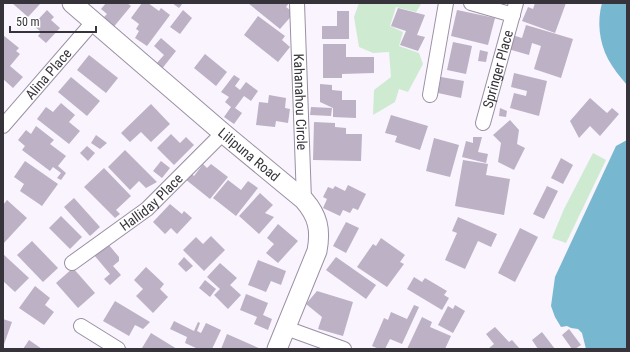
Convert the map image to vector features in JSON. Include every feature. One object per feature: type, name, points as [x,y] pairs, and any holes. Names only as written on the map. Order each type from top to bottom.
[{"type":"street","name":"Lilipuna Road","points":[[72,3],[223,133],[304,200],[315,215],[319,242],[317,251],[277,349]]},
{"type":"street","name":"Kahanahou Circle","points":[[297,3],[304,200]]},
{"type":"street","points":[[430,96],[446,3]]},
{"type":"street","name":"Springer Place","points":[[471,3],[515,9],[483,123]]},
{"type":"street","name":"Alina Place","points":[[3,126],[94,21]]},
{"type":"street","name":"Halliday Place","points":[[72,263],[147,209],[223,133]]},
{"type":"street","points":[[81,326],[118,349]]},
{"type":"street","points":[[286,328],[344,349]]},
{"type":"green space","points":[[359,3],[421,4],[416,12],[396,7],[390,26],[403,32],[399,46],[419,53],[423,64],[408,92],[399,89],[395,102],[373,115],[374,90],[391,77],[389,52],[373,53],[359,47],[354,17]]},
{"type":"green space","points":[[593,153],[606,160],[566,243],[552,238],[564,209]]},
{"type":"water","points":[[602,3],[627,3],[627,85],[610,62],[603,46],[599,24]]},
{"type":"water","points":[[627,140],[627,349],[586,349],[582,333],[578,329],[567,326],[561,327],[555,317],[551,306],[555,277],[616,146]]},
{"type":"building","points":[[12,3],[39,3],[40,4],[28,17]]},
{"type":"building","points":[[106,3],[127,3],[131,6],[112,29],[101,20],[107,14],[101,9]]},
{"type":"building","points":[[142,3],[148,3],[159,11],[161,8],[170,15],[147,46],[135,38],[139,31],[136,29],[139,24],[131,18]]},
{"type":"building","points":[[172,3],[183,3],[179,8]]},
{"type":"building","points":[[248,3],[289,3],[286,7],[294,13],[280,29]]},
{"type":"building","points":[[535,3],[566,3],[555,33],[522,21],[528,7],[533,9]]},
{"type":"building","points":[[398,8],[425,15],[417,35],[425,37],[418,51],[400,45],[406,31],[391,26]]},
{"type":"building","points":[[47,10],[54,17],[51,20],[60,28],[46,43],[38,36],[41,32],[33,25]]},
{"type":"building","points":[[183,10],[192,18],[180,34],[170,27]]},
{"type":"building","points":[[457,10],[495,18],[488,45],[451,36]]},
{"type":"building","points":[[337,11],[349,11],[349,39],[322,39],[322,26],[337,26]]},
{"type":"building","points":[[258,16],[285,36],[282,40],[290,47],[278,62],[244,35]]},
{"type":"building","points":[[526,25],[573,39],[561,78],[534,69],[541,46],[532,43],[529,55],[508,49],[512,35],[522,38]]},
{"type":"building","points":[[3,35],[19,48],[16,51],[20,54],[10,66],[23,77],[13,88],[3,79]]},
{"type":"building","points":[[161,38],[176,51],[161,70],[155,65],[164,55],[154,46]]},
{"type":"building","points":[[453,42],[472,46],[466,74],[447,70]]},
{"type":"building","points":[[323,44],[346,44],[346,57],[374,57],[374,73],[342,74],[342,78],[323,78]]},
{"type":"building","points":[[480,50],[488,52],[486,62],[478,61]]},
{"type":"building","points":[[205,54],[227,72],[216,86],[194,68]]},
{"type":"building","points":[[89,55],[118,78],[106,93],[77,70]]},
{"type":"building","points":[[514,73],[547,81],[539,116],[510,108],[514,93],[526,96],[527,91],[511,87]]},
{"type":"building","points":[[234,75],[240,79],[235,86],[240,90],[246,82],[258,91],[251,101],[244,96],[235,108],[242,113],[234,124],[224,117],[231,107],[225,102],[229,97],[221,92]]},
{"type":"building","points":[[71,77],[100,101],[87,116],[58,92]]},
{"type":"building","points":[[441,77],[464,81],[461,98],[438,93]]},
{"type":"building","points":[[320,84],[332,85],[332,90],[342,91],[342,100],[356,100],[356,118],[333,117],[333,108],[320,102]]},
{"type":"building","points":[[269,95],[286,98],[285,108],[290,109],[288,123],[276,121],[275,127],[256,125],[259,102],[268,103]]},
{"type":"building","points":[[590,98],[607,113],[612,108],[619,114],[600,136],[590,126],[579,138],[570,121]]},
{"type":"building","points":[[61,103],[75,115],[69,122],[80,131],[69,144],[37,119],[46,107],[53,112]]},
{"type":"building","points":[[151,104],[170,124],[151,142],[141,132],[130,142],[121,133]]},
{"type":"building","points":[[311,107],[332,108],[331,116],[310,115]]},
{"type":"building","points":[[500,108],[507,111],[506,117],[499,116]]},
{"type":"building","points":[[391,115],[428,126],[420,150],[395,142],[397,136],[385,133]]},
{"type":"building","points":[[510,120],[519,130],[517,144],[525,148],[514,170],[498,162],[501,143],[493,135]]},
{"type":"building","points":[[314,122],[335,123],[335,127],[346,128],[346,134],[362,134],[361,161],[313,160]]},
{"type":"building","points":[[36,126],[54,140],[50,144],[66,156],[58,166],[66,173],[61,180],[57,178],[61,173],[53,167],[50,171],[22,150],[25,146],[18,140],[26,130],[31,134]]},
{"type":"building","points":[[171,134],[180,143],[186,137],[194,145],[174,165],[157,148]]},
{"type":"building","points":[[96,135],[107,143],[100,149],[91,143]]},
{"type":"building","points":[[473,137],[482,137],[478,152],[488,154],[486,163],[462,157],[466,141],[473,143]]},
{"type":"building","points":[[434,138],[459,145],[450,177],[426,171]]},
{"type":"building","points":[[87,146],[95,153],[88,161],[80,153]]},
{"type":"building","points":[[125,150],[157,182],[146,188],[139,181],[130,190],[108,167]]},
{"type":"building","points":[[561,158],[573,165],[563,184],[551,178]]},
{"type":"building","points":[[463,160],[488,164],[486,175],[510,179],[504,215],[455,206]]},
{"type":"building","points":[[25,161],[58,184],[42,206],[20,191],[24,184],[14,177]]},
{"type":"building","points":[[161,161],[170,168],[162,178],[153,171]]},
{"type":"building","points":[[203,164],[207,168],[211,164],[228,177],[210,199],[185,179],[191,173],[194,176]]},
{"type":"building","points":[[104,168],[131,196],[116,210],[120,214],[115,218],[84,187]]},
{"type":"building","points":[[228,180],[241,190],[248,181],[258,188],[236,216],[213,198]]},
{"type":"building","points":[[348,185],[366,194],[358,210],[353,208],[350,213],[343,210],[340,216],[323,208],[327,199],[323,197],[328,187],[333,189],[335,186],[345,191]]},
{"type":"building","points":[[547,186],[558,191],[544,219],[533,214]]},
{"type":"building","points":[[260,193],[273,205],[265,213],[274,217],[259,234],[239,216]]},
{"type":"building","points":[[74,198],[100,227],[90,236],[64,207]]},
{"type":"building","points":[[7,200],[27,218],[3,244],[3,205]]},
{"type":"building","points":[[170,204],[182,214],[184,211],[192,218],[177,234],[171,228],[165,234],[153,222]]},
{"type":"building","points":[[61,216],[82,237],[70,249],[49,228]]},
{"type":"building","points":[[458,217],[497,234],[491,247],[478,241],[465,269],[445,260],[457,233],[452,231]]},
{"type":"building","points":[[346,222],[359,228],[346,253],[333,246]]},
{"type":"building","points":[[278,224],[298,241],[278,263],[266,253],[274,244],[267,238]]},
{"type":"building","points":[[520,228],[538,237],[515,282],[498,273]]},
{"type":"building","points":[[211,236],[225,250],[204,271],[183,250],[196,237],[203,244]]},
{"type":"building","points":[[381,238],[405,255],[400,262],[404,264],[387,287],[357,267],[373,244],[376,246]]},
{"type":"building","points":[[32,241],[58,268],[43,282],[17,255]]},
{"type":"building","points":[[108,244],[119,257],[119,261],[113,266],[121,275],[110,285],[104,279],[110,274],[94,255]]},
{"type":"building","points":[[3,254],[29,278],[15,292],[3,281]]},
{"type":"building","points":[[184,257],[193,266],[186,272],[178,264]]},
{"type":"building","points":[[336,257],[376,285],[366,299],[326,270]]},
{"type":"building","points":[[258,260],[286,271],[281,285],[271,281],[266,292],[248,285]]},
{"type":"building","points":[[220,263],[237,278],[230,285],[241,295],[228,309],[214,295],[220,289],[207,277]]},
{"type":"building","points":[[146,267],[164,284],[160,289],[168,297],[153,313],[136,296],[143,289],[134,280]]},
{"type":"building","points":[[73,268],[95,293],[78,308],[56,283]]},
{"type":"building","points":[[414,277],[422,282],[425,278],[447,291],[444,295],[449,298],[442,310],[407,289]]},
{"type":"building","points":[[205,280],[216,289],[210,297],[199,288]]},
{"type":"building","points":[[35,286],[50,298],[45,305],[54,312],[44,325],[19,308]]},
{"type":"building","points":[[317,291],[353,302],[343,336],[318,329],[322,317],[306,304]]},
{"type":"building","points":[[246,294],[268,303],[263,315],[272,319],[268,330],[254,324],[257,317],[240,310]]},
{"type":"building","points":[[115,301],[150,322],[143,329],[135,325],[129,336],[103,321]]},
{"type":"building","points":[[414,305],[419,307],[402,344],[390,339],[385,349],[379,349],[372,346],[384,318],[388,320],[391,312],[407,319]]},
{"type":"building","points":[[455,305],[465,311],[453,333],[438,325],[448,306],[453,309]]},
{"type":"building","points":[[422,317],[432,322],[430,327],[451,336],[445,349],[407,349]]},
{"type":"building","points":[[3,319],[12,322],[3,347]]},
{"type":"building","points":[[174,321],[194,331],[198,322],[200,323],[197,331],[201,333],[206,323],[221,330],[212,349],[198,349],[185,343],[187,337],[170,329]]},
{"type":"building","points":[[495,327],[509,342],[512,340],[520,349],[488,349],[494,344],[486,334]]},
{"type":"building","points":[[569,329],[581,345],[575,349],[572,349],[562,335]]},
{"type":"building","points":[[542,332],[555,349],[538,349],[532,340]]},
{"type":"building","points":[[151,333],[177,349],[142,349]]},
{"type":"building","points":[[227,334],[261,349],[221,349]]},
{"type":"building","points":[[29,340],[42,349],[23,349]]}]
